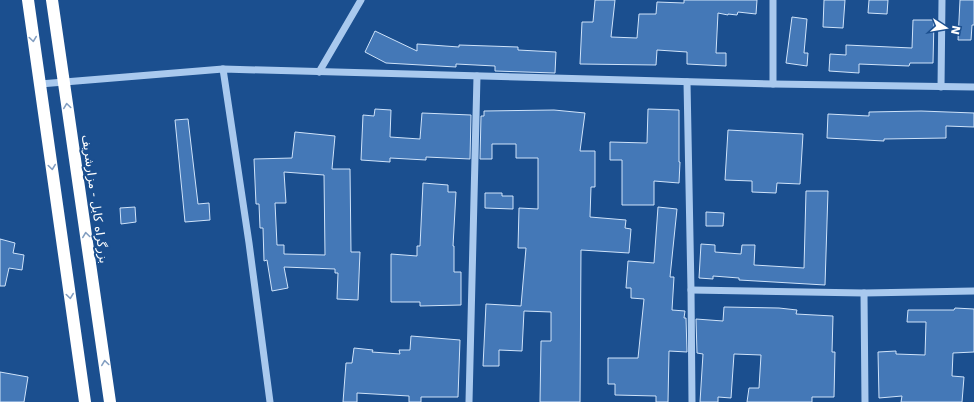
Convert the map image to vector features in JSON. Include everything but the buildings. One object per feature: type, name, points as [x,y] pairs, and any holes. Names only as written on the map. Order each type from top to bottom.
[{"type":"highway","points":[[28,0],[85,402]]},
{"type":"highway","name":"بزرگراه کابل - مزارشریف","points":[[52,0],[110,402]]},
{"type":"street","points":[[318,72],[361,0]]},
{"type":"street","points":[[773,0],[773,84]]},
{"type":"street","points":[[941,87],[942,0]]},
{"type":"street","points":[[40,84],[223,69],[687,82],[974,87]]},
{"type":"street","points":[[223,69],[249,243],[270,402]]},
{"type":"street","points":[[469,402],[476,76]]},
{"type":"street","points":[[687,82],[692,402]]},
{"type":"street","points":[[691,290],[864,293],[974,291]]},
{"type":"street","points":[[864,293],[865,402]]}]
